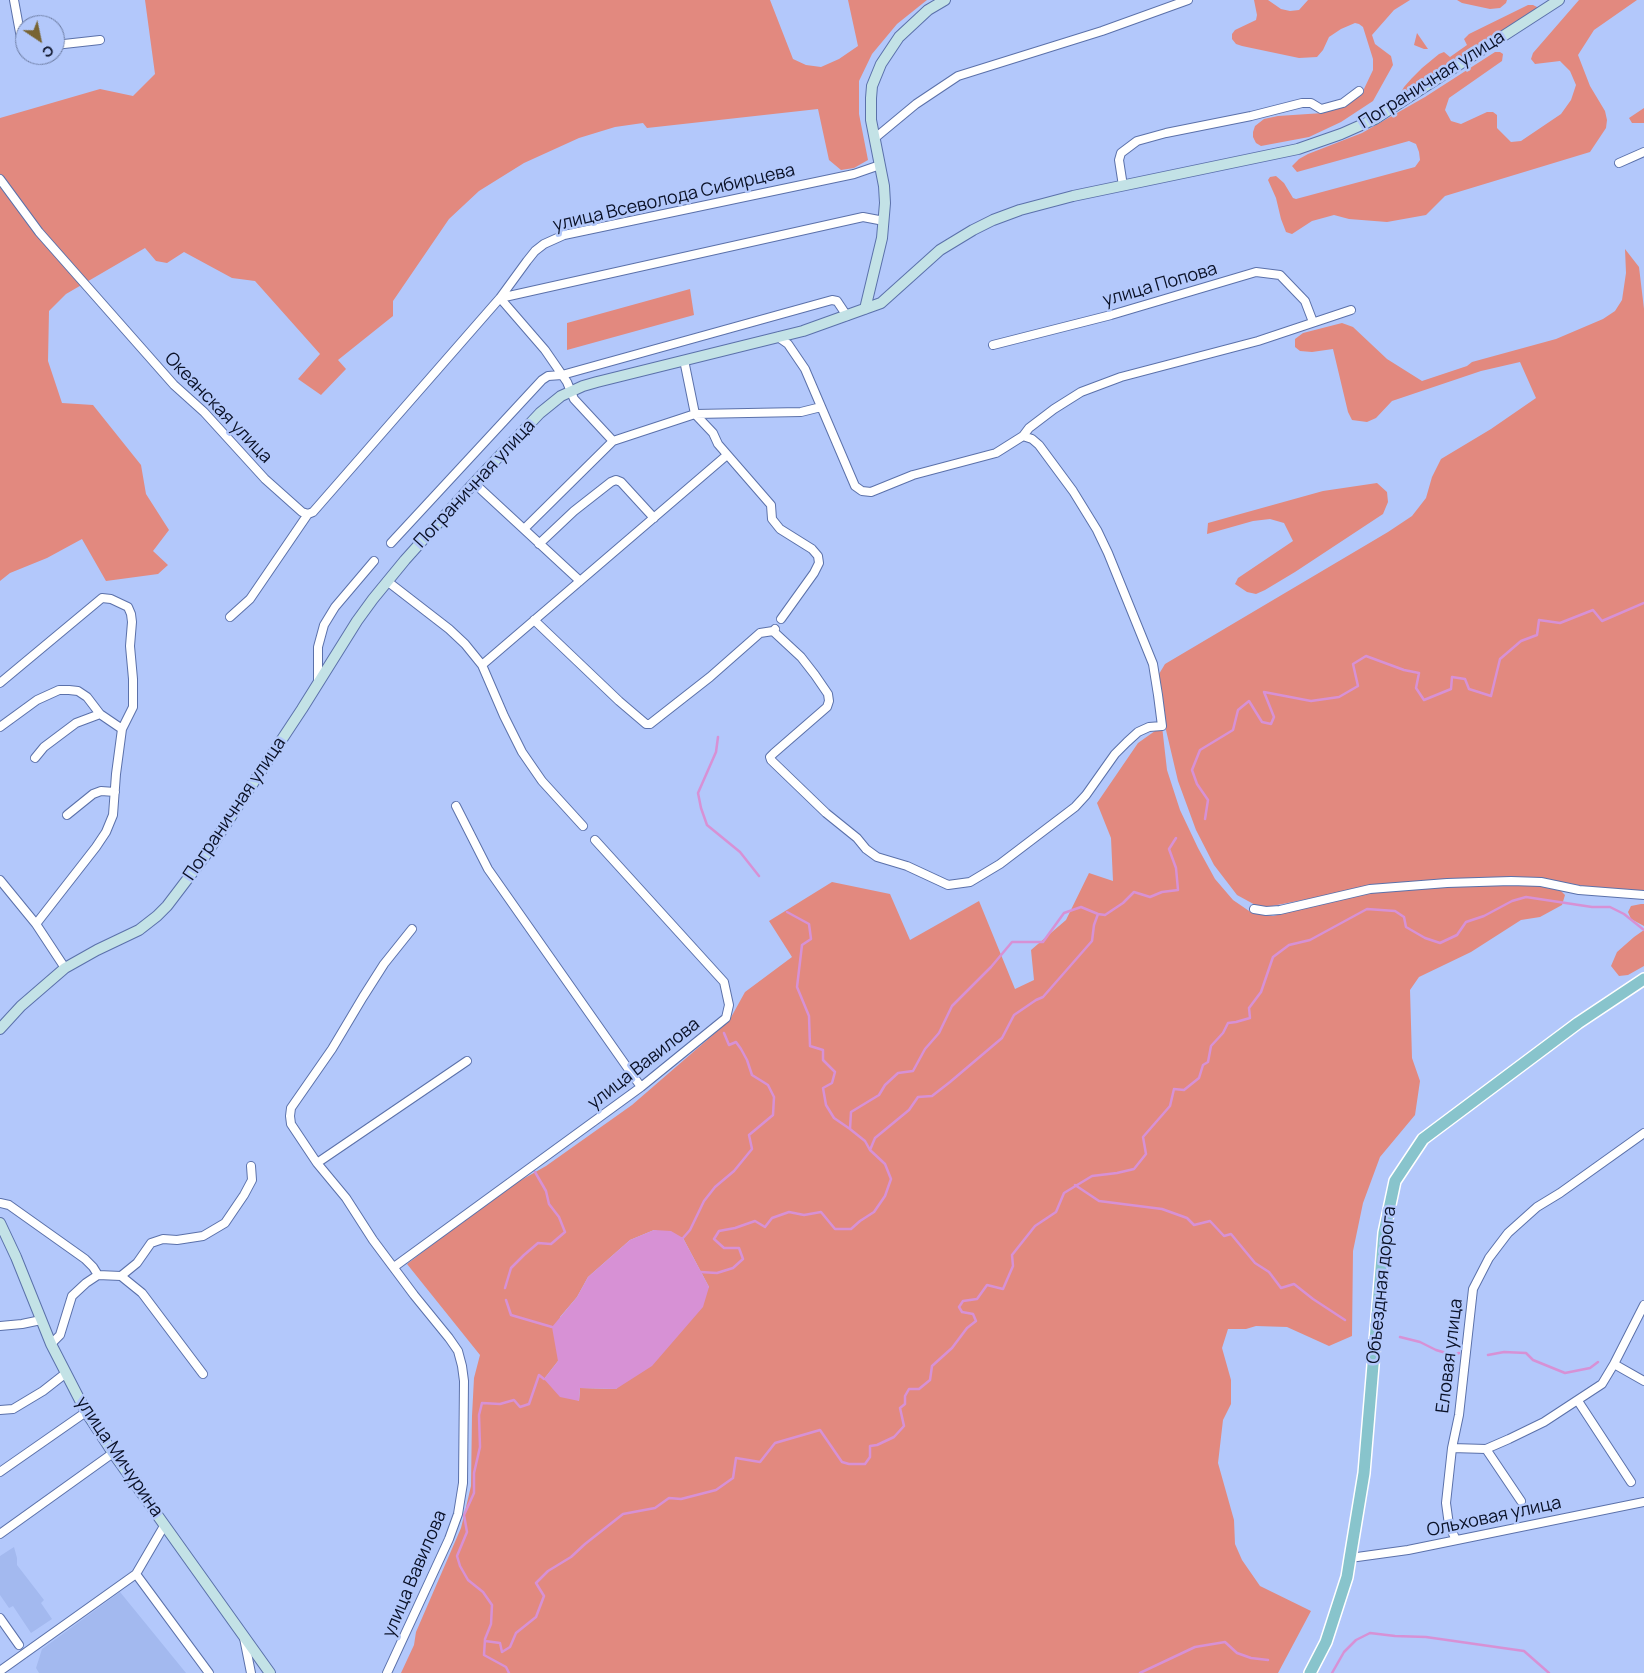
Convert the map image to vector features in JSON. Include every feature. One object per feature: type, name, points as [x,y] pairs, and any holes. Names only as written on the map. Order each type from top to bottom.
[{"type":"main road","points":[[865,308],[882,238],[885,203],[871,120],[872,86],[881,64],[899,37],[928,10],[945,0]]},
{"type":"main road","name":"Пограничная улица","points":[[0,1029],[21,1006],[65,968],[139,930],[158,916],[167,906],[205,856],[357,621],[387,581],[474,483],[552,402],[570,391],[597,382],[778,338],[881,303],[889,298],[940,250],[993,220],[1047,202],[1298,149],[1359,126],[1395,106],[1559,0]]},
{"type":"main road","name":"Объездная дорога","points":[[1310,1673],[1326,1642],[1347,1577],[1364,1473],[1384,1233],[1395,1181],[1423,1139],[1578,1023],[1644,979]]},
{"type":"main road","name":"улица Мичурина","points":[[0,1224],[16,1257],[51,1344],[86,1412],[164,1526],[270,1673]]},
{"type":"street","points":[[14,0],[17,15]]},
{"type":"street","points":[[875,138],[916,104],[958,76],[1102,31],[1188,0]]},
{"type":"street","points":[[65,44],[100,40]]},
{"type":"street","name":"Пограничная улица","points":[[1124,186],[1119,160],[1121,153],[1137,141],[1166,132],[1268,113],[1302,103],[1311,103],[1321,109],[1343,103],[1359,91]]},
{"type":"street","points":[[1619,163],[1644,152]]},
{"type":"street","name":"улица Всеволода Сибирцева","points":[[230,617],[250,599],[310,513],[500,298],[535,251],[544,244],[564,235],[854,174],[880,165]]},
{"type":"street","name":"Океанская улица","points":[[0,179],[39,232],[174,385],[204,412],[265,479],[302,512],[310,513]]},
{"type":"street","points":[[613,441],[579,405],[545,350],[500,298],[730,245],[863,217],[884,221]]},
{"type":"street","name":"улица Попова","points":[[993,344],[1111,315],[1256,272],[1280,275],[1305,301],[1313,322]]},
{"type":"street","points":[[391,543],[542,380],[548,376],[562,376],[832,300],[837,301],[847,316]]},
{"type":"street","points":[[778,338],[788,344],[800,360],[850,478],[855,486],[862,491],[871,492],[914,475],[996,453],[1023,436],[1029,428],[1054,409],[1081,392],[1121,377],[1258,342],[1351,310]]},
{"type":"street","points":[[684,360],[695,414],[714,434],[718,444],[771,505],[772,519],[780,529],[812,549],[818,556],[819,563],[814,573],[781,619]]},
{"type":"street","points":[[524,529],[613,441],[695,414],[801,412],[821,407]]},
{"type":"street","points":[[534,620],[619,701],[646,724],[650,724],[710,677],[760,633],[774,629],[810,669],[828,694],[829,701],[827,707],[770,756],[771,760],[826,814],[857,838],[866,849],[877,857],[907,866],[948,886],[970,882],[1000,864],[1075,807],[1086,795],[1115,754],[1138,732],[1149,727],[1162,726],[1152,664],[1097,530],[1057,468],[1032,439],[1023,436]]},
{"type":"street","points":[[482,665],[727,455]]},
{"type":"street","points":[[539,544],[574,511],[616,480],[654,518]]},
{"type":"street","points":[[474,483],[580,581]]},
{"type":"street","points":[[318,682],[318,647],[324,625],[335,607],[374,561]]},
{"type":"street","points":[[387,581],[466,644],[482,665],[522,752],[542,781],[583,826]]},
{"type":"street","points":[[0,683],[102,598],[111,599],[128,607],[132,614],[130,646],[133,707],[122,729],[113,815],[106,832],[96,847],[36,924]]},
{"type":"street","points":[[0,727],[37,700],[59,690],[78,691],[87,697],[100,714],[122,729]]},
{"type":"street","points":[[35,758],[44,748],[76,723],[100,714]]},
{"type":"street","points":[[67,815],[93,794],[101,791],[115,792]]},
{"type":"street","points":[[456,806],[488,869],[641,1087]]},
{"type":"street","name":"улица Вавилова","points":[[394,1267],[641,1087],[726,1018],[729,1005],[724,982],[595,840]]},
{"type":"street","points":[[0,880],[36,924],[65,968]]},
{"type":"street","points":[[1254,909],[1266,911],[1280,910],[1370,889],[1447,883],[1541,882],[1579,890],[1644,896]]},
{"type":"street","name":"улица Вавилова","points":[[387,1673],[458,1514],[463,1483],[464,1381],[458,1351],[373,1240],[346,1198],[317,1163],[291,1124],[291,1108],[332,1049],[384,964],[412,929]]},
{"type":"street","points":[[317,1163],[467,1061]]},
{"type":"street","name":"Еловая улица","points":[[1456,1540],[1449,1525],[1446,1503],[1452,1448],[1459,1414],[1472,1289],[1489,1258],[1508,1233],[1536,1207],[1560,1193],[1644,1132]]},
{"type":"street","points":[[122,1276],[137,1262],[151,1243],[163,1239],[177,1240],[203,1236],[225,1223],[252,1180],[251,1166]]},
{"type":"street","points":[[0,1203],[9,1205],[85,1259],[98,1275]]},
{"type":"street","points":[[51,1344],[60,1335],[72,1296],[98,1275],[122,1276],[142,1292],[203,1374]]},
{"type":"street","points":[[1452,1448],[1486,1449],[1544,1422],[1602,1384],[1643,1308]]},
{"type":"street","points":[[0,1326],[41,1320]]},
{"type":"street","points":[[1614,1364],[1644,1381]]},
{"type":"street","points":[[0,1410],[13,1409],[43,1391],[66,1373]]},
{"type":"street","points":[[1578,1401],[1631,1482]]},
{"type":"street","points":[[0,1472],[86,1412]]},
{"type":"street","points":[[1486,1449],[1522,1501]]},
{"type":"street","points":[[0,1534],[113,1453]]},
{"type":"street","name":"Ольховая улица","points":[[1350,1558],[1408,1550],[1644,1502]]},
{"type":"street","points":[[0,1671],[136,1574],[164,1526]]},
{"type":"street","points":[[136,1574],[209,1673]]},
{"type":"street","points":[[0,1618],[19,1645]]},
{"type":"street","points":[[243,1637],[252,1673]]},
{"type":"shaded area","points":[[145,0],[770,0],[793,59],[806,65],[821,67],[839,59],[858,46],[848,0],[927,0],[897,24],[872,54],[859,81],[859,114],[868,160],[854,168],[841,170],[829,160],[818,109],[647,128],[643,123],[615,127],[579,138],[524,163],[479,191],[449,219],[393,301],[393,316],[338,360],[346,369],[321,395],[298,379],[320,354],[255,281],[232,278],[184,252],[167,263],[156,261],[145,248],[66,294],[49,311],[48,361],[62,403],[93,405],[141,465],[146,494],[169,530],[153,551],[168,565],[158,574],[106,581],[82,539],[47,558],[10,573],[0,581],[0,118],[100,89],[133,96],[155,74]]},
{"type":"shaded area","points":[[1254,0],[1268,0],[1281,9],[1290,11],[1299,10],[1308,0],[1410,0],[1394,10],[1372,35],[1375,44],[1391,56],[1393,65],[1373,101],[1341,122],[1309,137],[1261,146],[1256,143],[1253,137],[1255,126],[1264,119],[1278,116],[1323,113],[1344,106],[1355,99],[1363,91],[1373,70],[1373,59],[1363,27],[1355,23],[1329,37],[1323,50],[1317,57],[1299,58],[1236,44],[1232,39],[1232,34],[1235,30],[1256,20]]},
{"type":"shaded area","points":[[1457,0],[1507,0],[1500,8],[1490,9],[1462,3]]},
{"type":"shaded area","points":[[1579,0],[1637,0],[1594,30],[1578,55],[1590,86],[1605,111],[1607,120],[1606,128],[1590,152],[1445,196],[1426,215],[1387,222],[1349,219],[1334,215],[1312,221],[1292,234],[1286,232],[1276,198],[1268,180],[1270,177],[1276,176],[1284,183],[1293,198],[1296,199],[1415,167],[1420,160],[1419,152],[1416,144],[1409,141],[1297,172],[1292,166],[1308,154],[1362,133],[1425,97],[1495,52],[1503,54],[1502,61],[1449,98],[1445,110],[1451,121],[1461,124],[1487,112],[1493,112],[1497,115],[1497,128],[1511,142],[1521,141],[1561,114],[1571,100],[1576,85],[1570,71],[1560,61],[1535,64],[1531,59],[1533,53]]},
{"type":"shaded area","points":[[1528,5],[1539,8],[1395,103],[1404,87],[1412,78],[1439,54],[1444,52],[1450,57],[1467,45],[1464,39],[1469,34]]},
{"type":"shaded area","points":[[1417,33],[1428,49],[1414,45]]},
{"type":"shaded area","points":[[1644,108],[1644,123],[1632,123],[1629,118]]},
{"type":"shaded area","points":[[1625,249],[1639,267],[1644,309],[1644,891],[1599,889],[1541,878],[1408,882],[1379,885],[1259,907],[1237,895],[1214,865],[1196,830],[1178,781],[1166,730],[1159,674],[1165,664],[1412,516],[1426,498],[1432,477],[1441,459],[1491,429],[1536,398],[1520,362],[1481,371],[1392,401],[1376,418],[1367,422],[1352,420],[1348,412],[1333,349],[1312,352],[1300,351],[1295,347],[1295,339],[1303,333],[1342,323],[1353,327],[1387,359],[1422,381],[1467,366],[1472,362],[1556,339],[1603,319],[1615,311],[1622,300],[1626,273]]},
{"type":"shaded area","points":[[690,289],[694,315],[567,350],[567,323]]},
{"type":"shaded area","points":[[1377,483],[1387,492],[1388,502],[1383,514],[1295,572],[1256,594],[1247,592],[1235,584],[1238,578],[1293,541],[1284,523],[1270,519],[1253,521],[1207,534],[1208,523],[1323,491]]},
{"type":"shaded area","points":[[1162,726],[1167,770],[1180,810],[1198,848],[1215,879],[1233,900],[1252,913],[1273,916],[1366,893],[1438,887],[1505,884],[1534,885],[1561,891],[1565,895],[1562,905],[1540,917],[1521,920],[1471,952],[1419,977],[1410,990],[1412,1058],[1420,1081],[1415,1115],[1380,1157],[1363,1203],[1353,1251],[1352,1336],[1329,1346],[1287,1327],[1256,1326],[1246,1329],[1228,1329],[1222,1348],[1231,1380],[1231,1404],[1223,1420],[1218,1463],[1234,1520],[1235,1544],[1242,1560],[1260,1586],[1311,1611],[1278,1673],[401,1673],[414,1645],[416,1632],[461,1528],[471,1486],[474,1378],[480,1355],[407,1264],[516,1183],[546,1166],[632,1105],[729,1021],[745,992],[792,957],[769,921],[832,882],[890,894],[910,940],[979,901],[1015,989],[1034,980],[1031,950],[1066,920],[1089,873],[1113,881],[1111,838],[1097,803],[1138,743]],"holes":[[[654,1230],[683,1238],[709,1287],[616,1389],[580,1388],[579,1401],[544,1379],[558,1361],[560,1317],[577,1297],[588,1277],[630,1240]]]},
{"type":"shaded area","points":[[1644,904],[1644,926],[1631,919],[1628,912],[1631,906]]},
{"type":"shaded area","points":[[1644,930],[1644,966],[1628,975],[1619,976],[1611,966],[1617,952]]},
{"type":"shaded area","points":[[654,1230],[671,1231],[683,1238],[709,1287],[703,1307],[652,1366],[616,1389],[580,1388],[579,1401],[560,1397],[544,1379],[558,1361],[552,1327],[577,1297],[588,1277],[630,1240]]},
{"type":"shaded area","points":[[14,1547],[17,1565],[44,1600],[41,1603],[52,1619],[31,1633],[13,1606],[9,1608],[0,1595],[0,1556]]},
{"type":"shaded area","points":[[120,1592],[186,1673],[39,1673],[36,1668],[42,1649]]},
{"type":"waterway","points":[[1205,819],[1208,800],[1197,784],[1192,770],[1200,750],[1233,730],[1238,710],[1249,701],[1262,722],[1271,724],[1274,717],[1264,692],[1311,701],[1339,697],[1358,686],[1353,664],[1366,656],[1404,670],[1419,673],[1416,688],[1424,700],[1451,689],[1452,677],[1465,679],[1469,689],[1491,696],[1500,659],[1521,641],[1537,635],[1539,620],[1560,623],[1593,610],[1602,621],[1644,603]]},
{"type":"waterway","points":[[718,737],[716,752],[698,793],[701,808],[707,825],[740,852],[759,876]]},
{"type":"waterway","points":[[850,1129],[851,1112],[879,1095],[885,1085],[898,1073],[913,1071],[925,1049],[939,1033],[952,1006],[991,967],[1012,942],[1043,942],[1064,913],[1081,907],[1105,915],[1123,903],[1134,892],[1150,897],[1162,892],[1178,890],[1176,868],[1169,849],[1176,838]]},
{"type":"waterway","points":[[485,1641],[500,1643],[502,1652],[510,1647],[516,1633],[536,1617],[544,1596],[536,1583],[548,1571],[571,1557],[623,1514],[655,1508],[669,1498],[681,1499],[716,1490],[733,1478],[736,1458],[760,1462],[775,1443],[820,1430],[842,1462],[865,1464],[870,1457],[870,1446],[877,1445],[894,1437],[904,1426],[900,1408],[905,1404],[905,1396],[909,1389],[919,1389],[930,1380],[932,1366],[952,1348],[967,1328],[976,1321],[973,1314],[962,1312],[959,1307],[963,1301],[977,1299],[987,1285],[1003,1289],[1013,1266],[1012,1255],[1035,1226],[1056,1212],[1064,1193],[1092,1176],[1134,1169],[1146,1154],[1143,1137],[1170,1106],[1174,1089],[1184,1090],[1199,1078],[1203,1065],[1208,1062],[1211,1046],[1223,1033],[1228,1023],[1250,1018],[1249,1008],[1261,992],[1273,957],[1289,945],[1310,940],[1367,909],[1395,911],[1404,917],[1406,927],[1425,938],[1440,943],[1457,935],[1466,922],[1484,916],[1512,901],[1526,897],[1592,907],[1610,907],[1624,914],[1644,930]]},
{"type":"waterway","points":[[700,1272],[717,1273],[733,1268],[743,1259],[739,1248],[724,1248],[714,1239],[719,1231],[755,1221],[765,1227],[772,1218],[789,1212],[804,1215],[821,1212],[835,1229],[851,1229],[874,1212],[885,1196],[891,1179],[885,1164],[870,1150],[865,1141],[834,1118],[826,1105],[823,1088],[832,1083],[835,1072],[823,1060],[823,1050],[810,1046],[809,1016],[797,987],[802,945],[811,939],[809,924],[787,912]]},
{"type":"waterway","points":[[870,1150],[875,1138],[909,1110],[918,1097],[932,1096],[950,1082],[1002,1038],[1014,1015],[1043,997],[1092,941],[1094,925],[1098,914]]},
{"type":"waterway","points":[[683,1238],[690,1230],[704,1201],[715,1187],[734,1171],[752,1149],[749,1135],[773,1115],[774,1097],[768,1085],[752,1075],[741,1049],[736,1042],[729,1045],[724,1033]]},
{"type":"waterway","points":[[505,1288],[511,1268],[524,1255],[538,1243],[551,1244],[565,1232],[559,1217],[549,1204],[546,1191],[535,1172]]},
{"type":"waterway","points":[[1075,1185],[1099,1201],[1162,1209],[1187,1218],[1194,1225],[1210,1221],[1224,1236],[1231,1234],[1255,1263],[1269,1272],[1281,1288],[1294,1284],[1345,1320]]},
{"type":"waterway","points":[[506,1300],[511,1315],[552,1327]]},
{"type":"waterway","points":[[1400,1337],[1420,1342],[1436,1350],[1453,1355],[1459,1353]]},
{"type":"waterway","points":[[1488,1355],[1504,1352],[1526,1353],[1533,1360],[1565,1373],[1590,1368],[1598,1362]]},
{"type":"waterway","points":[[509,1673],[506,1667],[484,1655],[485,1639],[491,1624],[492,1605],[483,1592],[468,1580],[457,1556],[467,1532],[464,1515],[474,1493],[474,1473],[480,1447],[479,1415],[482,1403],[500,1404],[514,1400],[520,1407],[529,1404],[539,1375],[544,1379]]},
{"type":"waterway","points":[[1332,1673],[1344,1652],[1356,1640],[1370,1633],[1426,1637],[1524,1651],[1549,1673]]},
{"type":"waterway","points":[[1140,1673],[1195,1647],[1225,1642],[1237,1653],[1251,1658],[1268,1660]]}]
